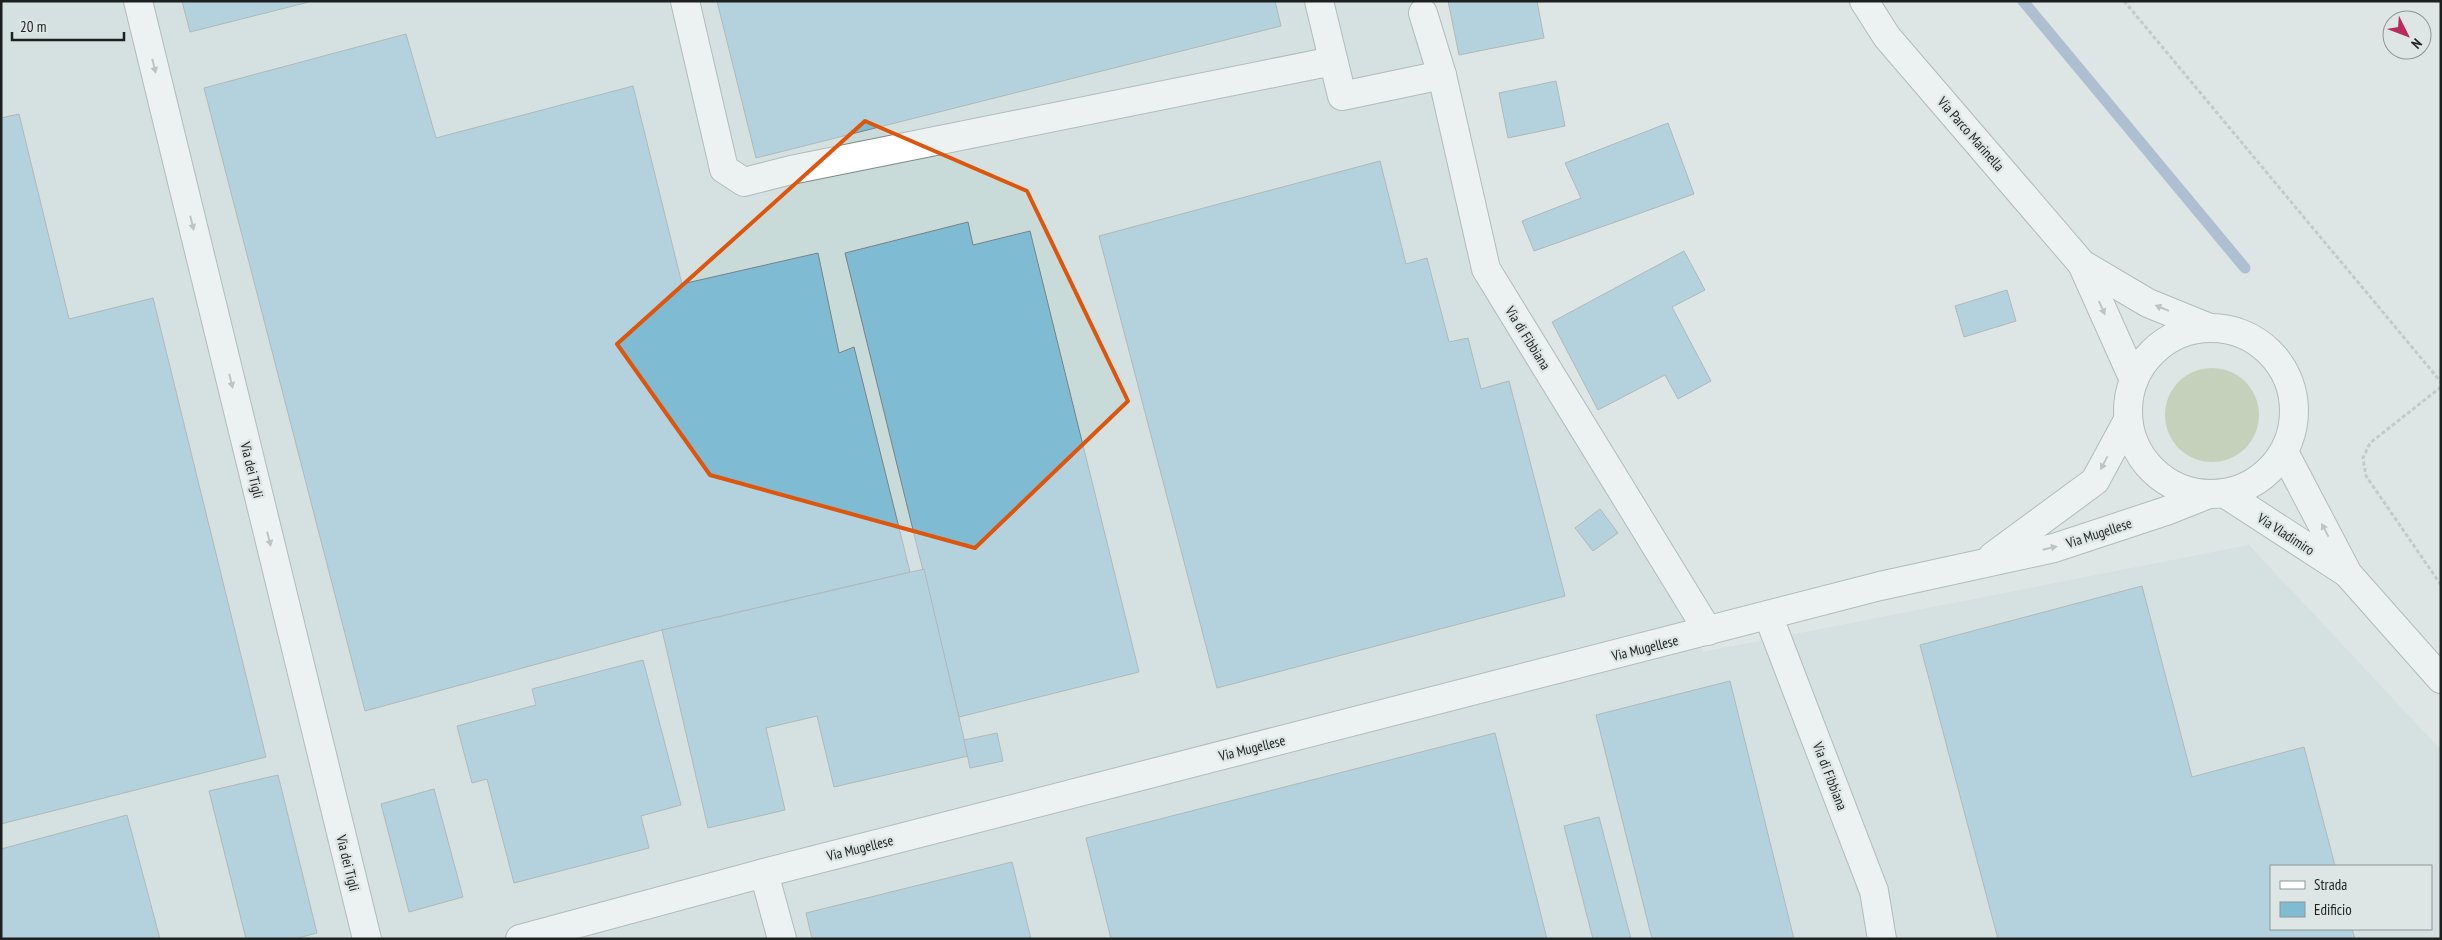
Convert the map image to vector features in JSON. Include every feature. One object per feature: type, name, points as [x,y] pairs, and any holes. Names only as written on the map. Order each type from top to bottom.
[{"type":"street","name":"Via dei Tigli","points":[[138,1],[367,939]]},
{"type":"street","points":[[685,1],[724,170],[744,182],[791,170],[1333,61]]},
{"type":"street","points":[[1319,1],[1342,96],[1442,76]]},
{"type":"street","name":"Via Parco Marinella","points":[[1864,1],[1887,37],[2082,264],[2134,380]]},
{"type":"street","name":"Via di Fibbiana","points":[[1424,13],[1442,76],[1486,269],[1708,631]]},
{"type":"street","name":"Via Parco Marinella","points":[[2082,264],[2148,303],[2207,327]]},
{"type":"street","points":[[2207,327],[2233,330],[2256,339],[2280,363],[2289,378],[2295,403],[2294,429],[2284,452],[2270,471],[2251,484],[2216,494],[2172,487],[2149,467],[2135,446],[2128,420],[2128,400],[2134,380],[2145,359],[2163,343],[2184,332],[2207,327]]},
{"type":"street","name":"Via Mugellese","points":[[1985,561],[2095,481],[2128,420]]},
{"type":"street","name":"Via Vladimiro","points":[[2284,452],[2348,574],[2441,679]]},
{"type":"street","name":"Via Mugellese","points":[[520,939],[764,873],[1768,615],[1985,561],[2054,548],[2216,494]]},
{"type":"street","name":"Via Vladimiro","points":[[2216,494],[2348,574]]},
{"type":"street","name":"Via di Fibbiana","points":[[1768,615],[1874,891],[1882,939]]},
{"type":"street","points":[[764,873],[782,939]]},
{"type":"path","points":[[2124,1],[2441,382]]},
{"type":"path","points":[[2441,388],[2370,443],[2363,458],[2366,476],[2441,585]]},
{"type":"highlighted area","points":[[865,121],[1027,191],[1128,401],[975,548],[710,475],[617,344]]},
{"type":"shaded area","points":[[1,1],[1414,1],[1482,288],[1703,652],[2249,545],[2441,750],[2441,939],[1,939]]},
{"type":"green space","points":[[2212,368],[2230,372],[2245,382],[2255,397],[2259,415],[2255,433],[2245,448],[2230,458],[2212,462],[2194,458],[2179,448],[2169,433],[2165,415],[2169,397],[2179,382],[2194,372]]},
{"type":"building","points":[[182,1],[313,1],[190,32]]},
{"type":"building","points":[[717,1],[1275,1],[1281,26],[756,158]]},
{"type":"building","points":[[1448,1],[1537,1],[1544,38],[1459,55]]},
{"type":"building","points":[[406,34],[436,138],[633,86],[682,284],[818,253],[839,353],[854,347],[910,572],[662,630],[365,711],[204,88]]},
{"type":"building","points":[[1556,81],[1565,126],[1508,138],[1499,93]]},
{"type":"building","points":[[19,114],[69,319],[153,298],[266,757],[1,824],[1,118]]},
{"type":"building","points":[[1668,123],[1694,194],[1534,251],[1522,221],[1581,198],[1565,163]]},
{"type":"building","points":[[1380,161],[1406,264],[1427,258],[1449,342],[1468,338],[1481,389],[1509,381],[1565,596],[1217,688],[1099,236]]},
{"type":"building","points":[[968,222],[973,245],[1030,231],[1139,672],[959,717],[845,253]]},
{"type":"building","points":[[1684,251],[1705,290],[1672,307],[1711,381],[1678,399],[1665,375],[1598,410],[1552,322]]},
{"type":"building","points":[[2007,290],[2016,321],[1964,337],[1955,306]]},
{"type":"building","points":[[1600,509],[1618,533],[1593,551],[1575,528]]},
{"type":"building","points":[[924,569],[968,756],[834,787],[817,716],[766,728],[785,810],[708,828],[662,630]]},
{"type":"building","points":[[2142,586],[2192,777],[2304,747],[2335,865],[2270,865],[2270,930],[2352,930],[2355,939],[1998,939],[1920,645]]},
{"type":"building","points":[[643,660],[681,805],[641,816],[649,848],[514,883],[487,779],[472,783],[457,726],[536,705],[532,689]]},
{"type":"building","points":[[1730,681],[1794,939],[1652,939],[1596,715]]},
{"type":"building","points":[[997,733],[1003,761],[970,768],[964,740]]},
{"type":"building","points":[[1495,733],[1547,939],[1111,939],[1086,838]]},
{"type":"building","points":[[278,775],[317,933],[294,939],[246,939],[209,791]]},
{"type":"building","points":[[434,789],[463,897],[409,912],[381,804]]},
{"type":"building","points":[[127,815],[160,939],[1,939],[1,849]]},
{"type":"building","points":[[1599,817],[1631,939],[1593,939],[1564,826]]},
{"type":"building","points":[[1012,862],[1031,939],[812,939],[806,913]]},
{"type":"waterway","points":[[2023,1],[2245,268]]}]
